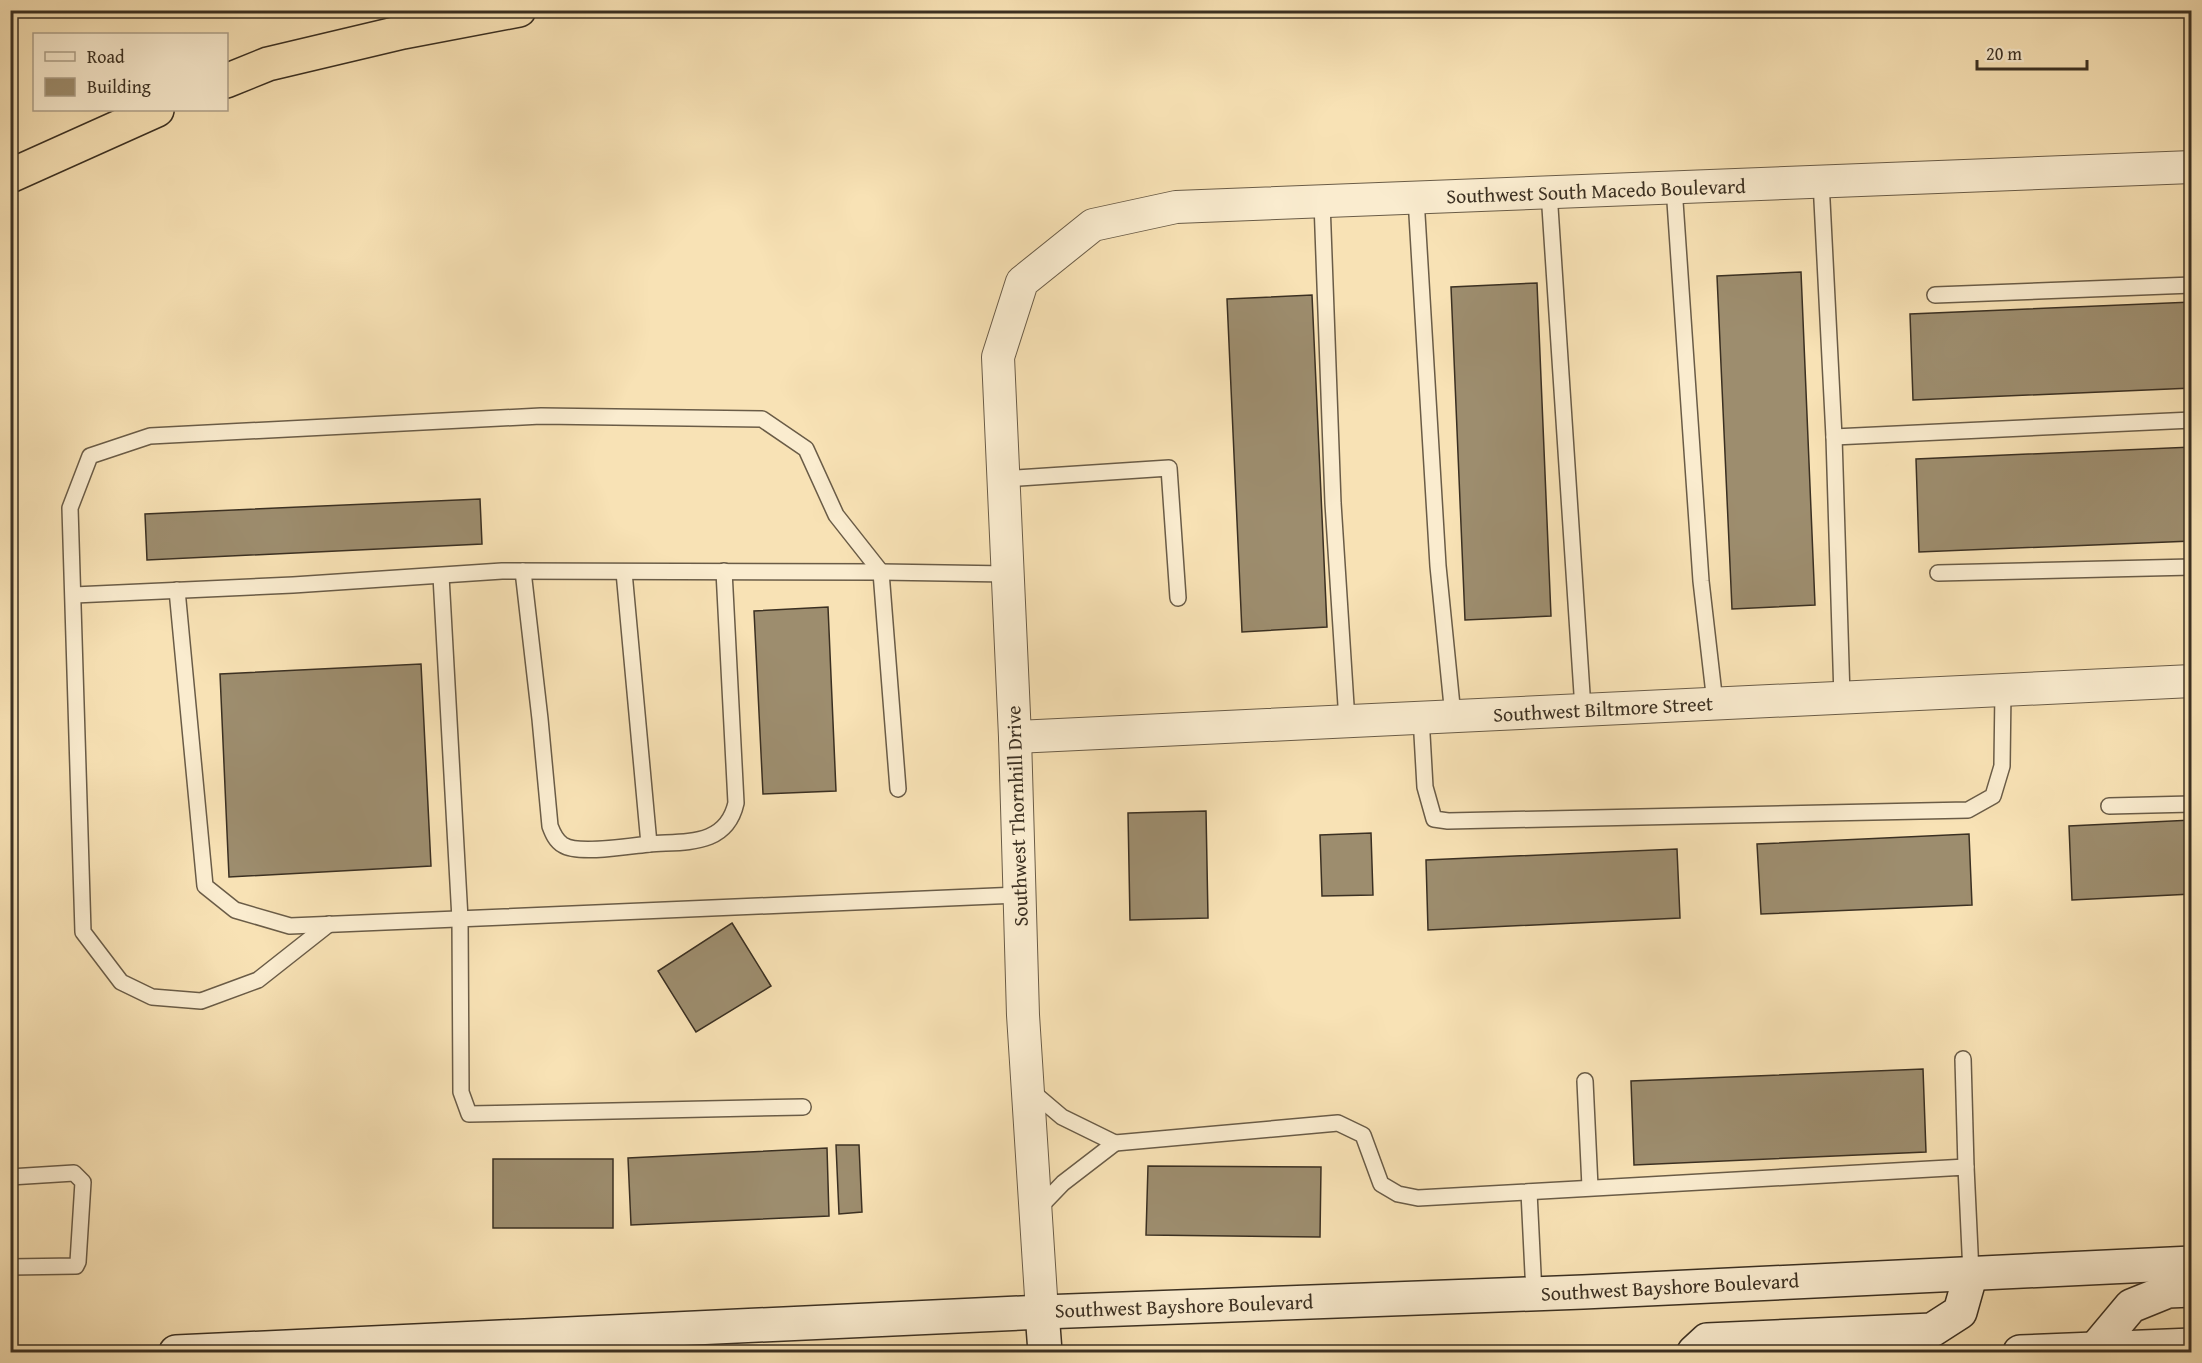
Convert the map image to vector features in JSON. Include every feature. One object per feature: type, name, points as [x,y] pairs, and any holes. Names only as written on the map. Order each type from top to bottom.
[{"type":"highway","points":[[228,80],[268,64],[403,32],[519,10]]},
{"type":"highway","points":[[10,176],[155,111]]},
{"type":"main road","name":"Southwest Bayshore Boulevard","points":[[176,1353],[1042,1311],[1534,1294],[2192,1263]]},
{"type":"main road","points":[[1694,1353],[1707,1340],[1932,1330],[1960,1312],[1971,1273]]},
{"type":"main road","points":[[2095,1351],[2131,1306],[2168,1291],[2192,1290]]},
{"type":"main road","name":"Southwest Thornhill Drive","points":[[1042,1311],[1045,1353]]},
{"type":"main road","points":[[2020,1353],[2192,1345]]},
{"type":"street","name":"Southwest South Macedo Boulevard","points":[[1022,282],[1093,225],[1176,207],[2192,166]]},
{"type":"street","name":"Southwest Thornhill Drive","points":[[1022,282],[998,357],[1015,737],[1023,1015],[1042,1311]]},
{"type":"street","name":"Southwest Biltmore Street","points":[[1015,737],[2192,681]]},
{"type":"lane","points":[[1821,181],[1834,437],[1842,697]]},
{"type":"lane","points":[[1674,187],[1701,580],[1715,703]]},
{"type":"lane","points":[[1549,192],[1583,709]]},
{"type":"lane","points":[[1416,198],[1438,566],[1453,716]]},
{"type":"lane","points":[[1322,202],[1333,503],[1347,721]]},
{"type":"lane","points":[[1935,295],[2192,285]]},
{"type":"lane","points":[[329,924],[258,980],[201,1001],[152,997],[121,982],[83,932],[70,508],[90,456],[150,436],[541,416],[762,419],[806,449],[836,515],[881,572],[898,789]]},
{"type":"lane","points":[[1834,437],[2192,420]]},
{"type":"lane","points":[[1003,479],[1169,468],[1178,598]]},
{"type":"lane","points":[[1938,573],[2192,567]]},
{"type":"lane","points":[[74,595],[523,571],[1008,574]]},
{"type":"lane","points":[[523,571],[550,826],[554,837],[565,847],[587,850],[707,839],[727,825],[733,815],[736,803],[724,572]]},
{"type":"lane","points":[[624,572],[649,844]]},
{"type":"lane","points":[[441,576],[460,919],[461,1092],[469,1114],[803,1107]]},
{"type":"lane","points":[[177,590],[205,886],[235,910],[290,926],[1019,895]]},
{"type":"lane","points":[[1421,717],[1425,787],[1434,819],[1448,821],[1968,810],[1993,796],[2002,766],[2003,690]]},
{"type":"lane","points":[[2109,806],[2192,804]]},
{"type":"lane","points":[[1963,1059],[1971,1273]]},
{"type":"lane","points":[[1585,1081],[1590,1187]]},
{"type":"lane","points":[[1028,1088],[1062,1117],[1115,1143],[1338,1124],[1363,1135],[1381,1184],[1398,1194],[1418,1198],[1966,1167]]},
{"type":"lane","points":[[1036,1211],[1063,1183],[1115,1143]]},
{"type":"lane","points":[[10,1177],[74,1173],[83,1182],[76,1266],[10,1267]]},
{"type":"lane","points":[[1529,1192],[1534,1294]]},
{"type":"building","points":[[1801,272],[1815,605],[1732,609],[1717,276]]},
{"type":"building","points":[[1537,283],[1551,616],[1465,620],[1451,287]]},
{"type":"building","points":[[1312,295],[1327,627],[1242,632],[1227,299]]},
{"type":"building","points":[[2192,302],[2192,388],[1913,400],[1910,314]]},
{"type":"building","points":[[2192,447],[2192,541],[1919,552],[1916,459]]},
{"type":"building","points":[[480,499],[482,544],[147,560],[145,514]]},
{"type":"building","points":[[828,607],[836,791],[763,794],[754,611]]},
{"type":"building","points":[[421,664],[431,866],[229,877],[220,674]]},
{"type":"building","points":[[1206,811],[1208,918],[1130,920],[1128,813]]},
{"type":"building","points":[[2192,820],[2192,894],[2072,900],[2069,826]]},
{"type":"building","points":[[1371,833],[1373,895],[1322,896],[1320,835]]},
{"type":"building","points":[[1969,834],[1972,905],[1761,914],[1757,844]]},
{"type":"building","points":[[1677,849],[1680,918],[1428,930],[1426,860]]},
{"type":"building","points":[[732,923],[771,986],[696,1032],[658,971]]},
{"type":"building","points":[[1923,1069],[1926,1152],[1634,1165],[1631,1081]]},
{"type":"building","points":[[836,1145],[859,1145],[862,1212],[839,1214]]},
{"type":"building","points":[[827,1148],[829,1216],[631,1225],[628,1158]]},
{"type":"building","points":[[493,1159],[613,1159],[613,1228],[493,1228]]},
{"type":"building","points":[[1148,1166],[1321,1167],[1320,1237],[1146,1235]]}]
